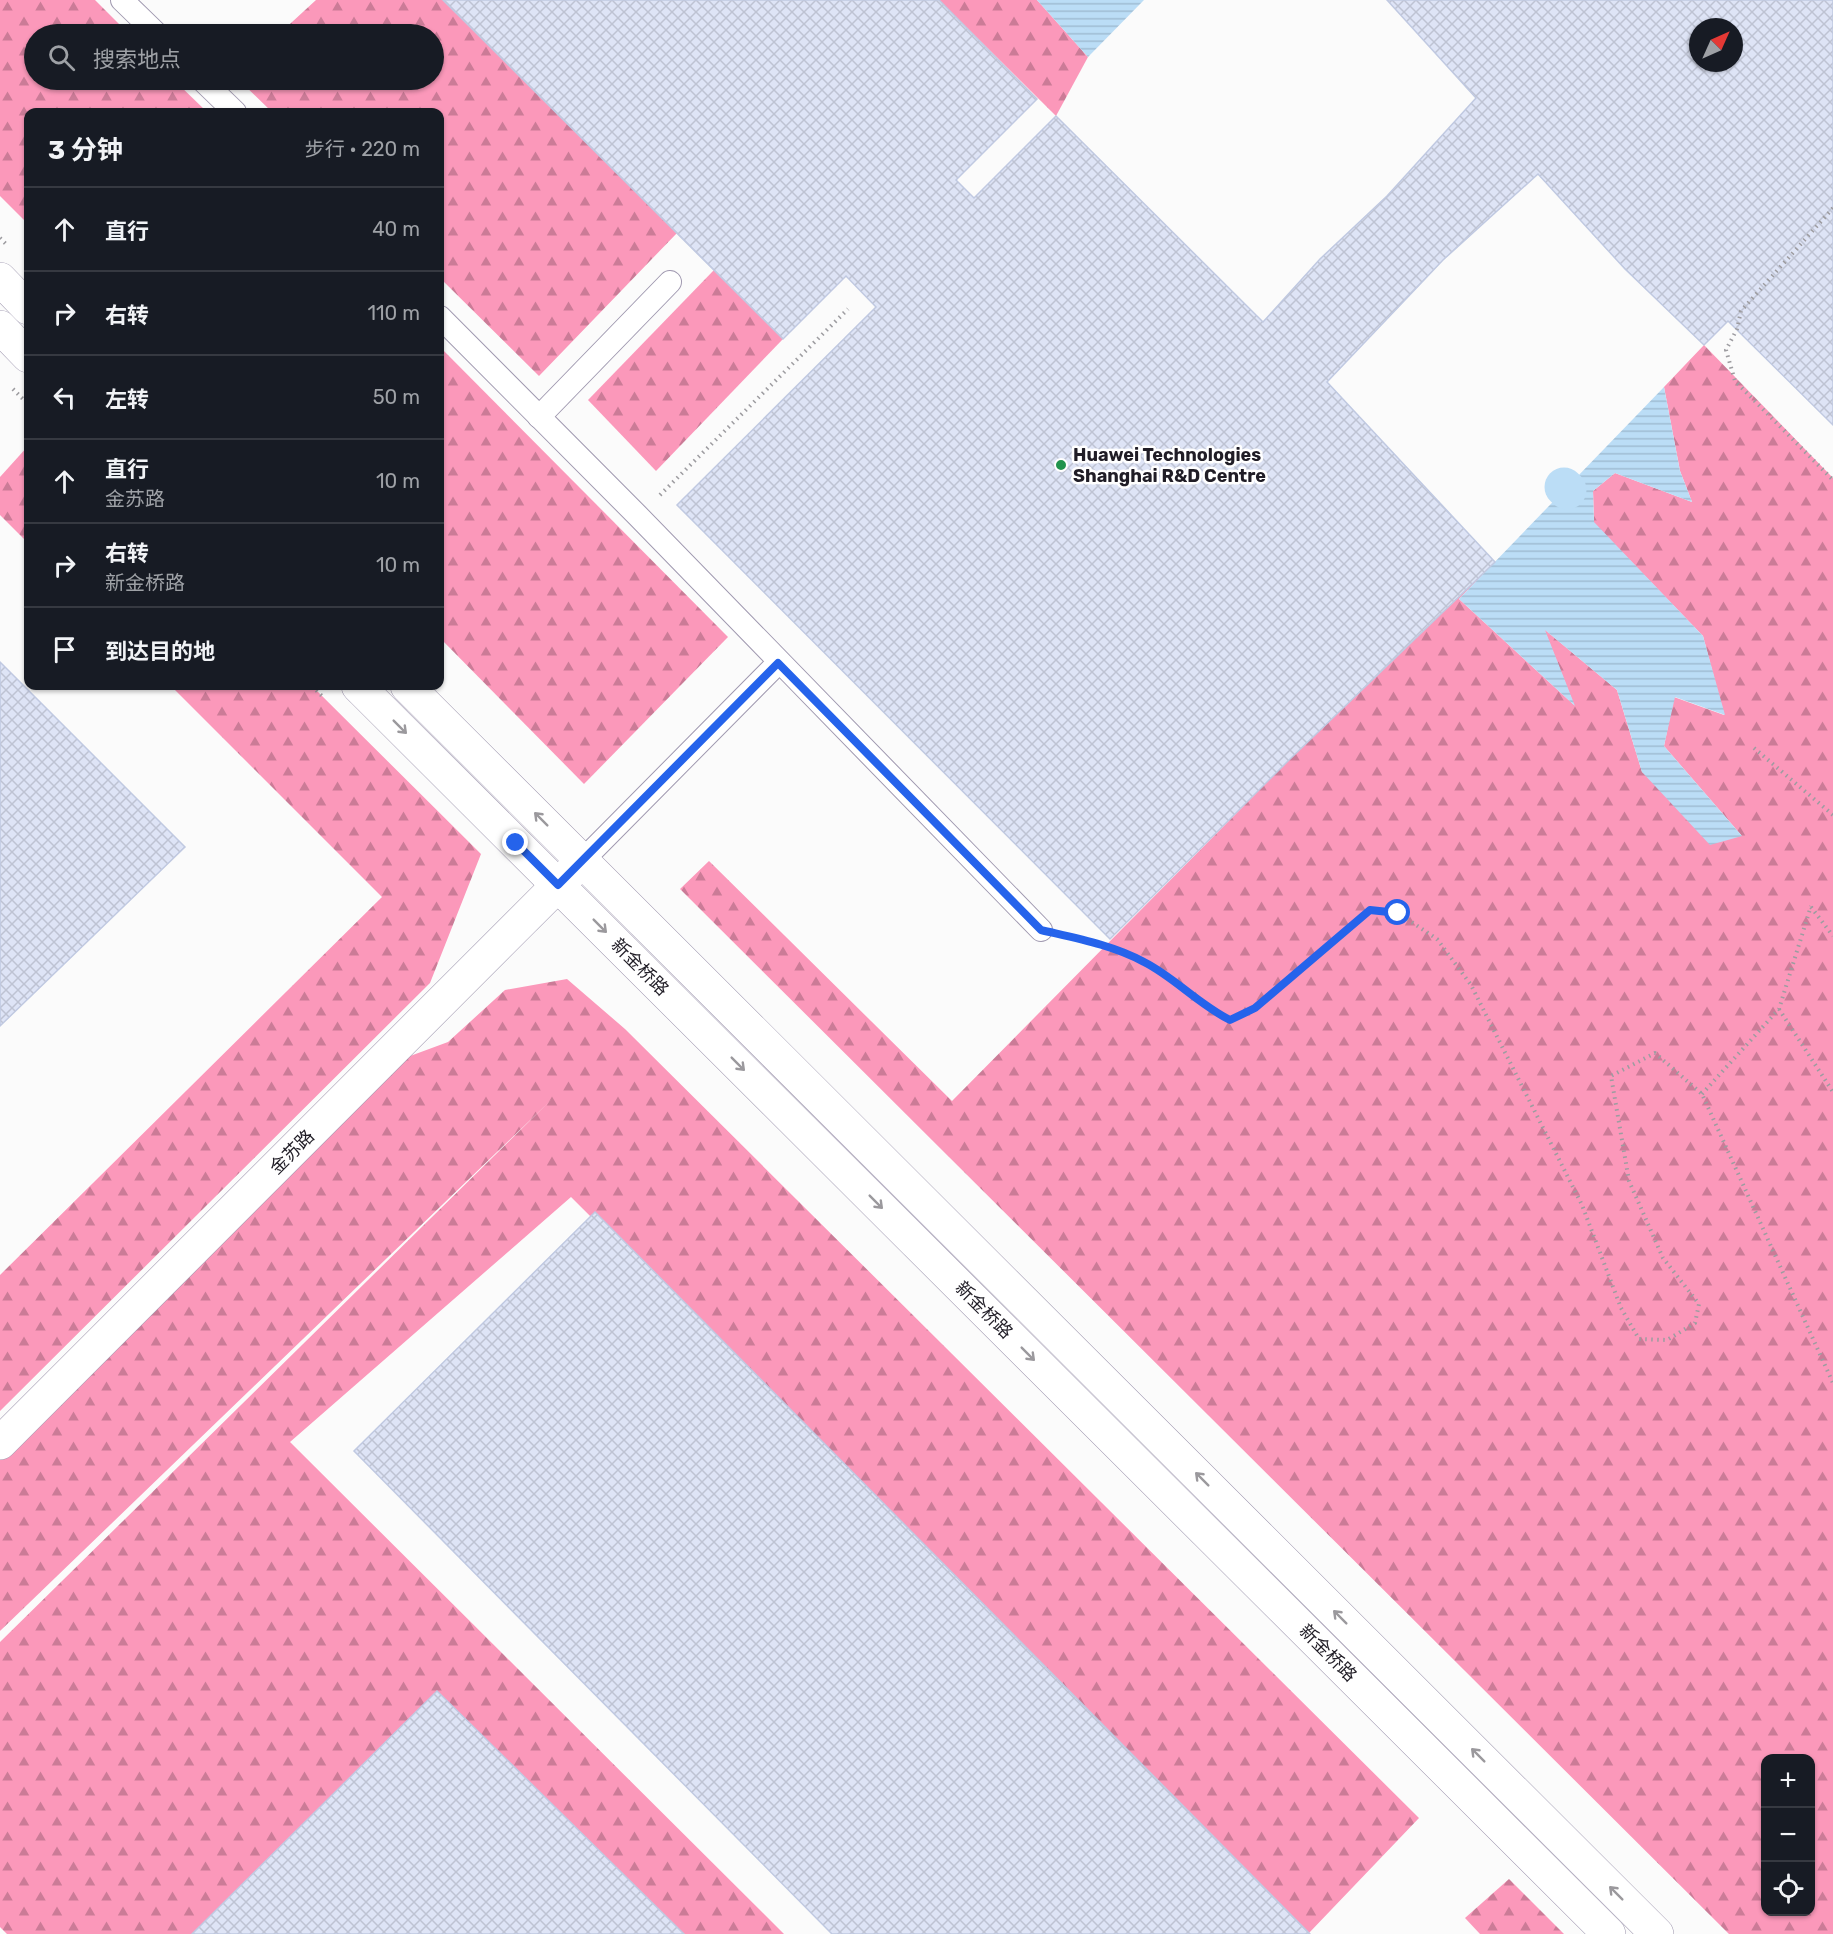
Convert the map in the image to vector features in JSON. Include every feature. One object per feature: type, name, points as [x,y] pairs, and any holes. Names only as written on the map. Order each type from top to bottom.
[{"type":"street","points":[[0,279],[24,304]]},
{"type":"street","points":[[0,327],[24,352]]},
{"type":"street","name":"新金桥路","points":[[362,690],[1609,1934]]},
{"type":"street","name":"新金桥路","points":[[411,690],[1657,1934]]},
{"type":"street","name":"金苏路","points":[[0,1443],[583,860]]},
{"type":"lane","points":[[122,0],[146,24]]},
{"type":"lane","points":[[211,90],[230,108]]},
{"type":"lane","points":[[539,417],[670,282]]},
{"type":"lane","points":[[444,322],[638,516],[778,663],[1041,930]]},
{"type":"lane","points":[[583,860],[778,663]]},
{"type":"path","points":[[1833,208],[1741,311],[1737,329],[1726,350],[1735,381],[1833,480]]},
{"type":"path","points":[[638,516],[848,309]]},
{"type":"path","points":[[1754,748],[1833,815]]},
{"type":"path","points":[[1702,1094],[1779,1009],[1811,906],[1833,936]]},
{"type":"path","points":[[1041,930],[1090,941],[1145,962],[1206,1008],[1230,1020],[1255,1008],[1370,910],[1398,913],[1437,939],[1477,995],[1582,1205],[1621,1308],[1639,1339],[1667,1340],[1695,1323],[1698,1304],[1663,1258],[1629,1181],[1611,1076],[1655,1053],[1702,1094],[1833,1383]]},
{"type":"path","points":[[1779,1009],[1833,1092]]},
{"type":"green space","points":[[0,0],[95,0],[119,24],[24,24],[24,90],[184,90],[203,108],[24,108],[24,220],[0,196]]},
{"type":"green space","points":[[316,0],[443,0],[677,233],[539,376],[444,282],[444,108],[268,108],[249,90],[444,90],[444,24],[290,24]]},
{"type":"green space","points":[[939,0],[1037,0],[1088,57],[1056,116]]},
{"type":"green space","points":[[714,270],[783,339],[656,471],[588,400]]},
{"type":"green space","points":[[1704,345],[1833,478],[1833,1934],[1729,1934],[680,889],[709,861],[952,1101],[1289,760],[1495,562],[1459,599],[1574,705],[1544,629],[1617,690],[1642,772],[1742,836],[1664,746],[1674,697],[1724,715],[1703,636],[1594,523],[1593,491],[1615,473],[1692,502],[1680,471],[1664,387]]},
{"type":"green space","points":[[444,351],[728,637],[584,784],[444,642]]},
{"type":"green space","points":[[24,450],[24,539],[0,515],[0,477]]},
{"type":"green space","points":[[175,690],[316,690],[481,854],[430,983],[0,1411],[0,1275],[382,897]]},
{"type":"green space","points":[[567,979],[625,1029],[1419,1818],[1309,1933],[571,1197],[290,1442],[784,1934],[683,1934],[437,1691],[192,1934],[7,1934],[0,1927],[0,1642],[552,1099],[0,1631],[0,1443],[375,1069],[448,1042],[505,990]]},
{"type":"green space","points":[[1509,1879],[1564,1934],[1480,1934],[1465,1918]]},
{"type":"water","points":[[1037,0],[1144,0],[1088,57]]},
{"type":"water","points":[[1664,387],[1680,471],[1692,502],[1615,473],[1593,491],[1594,522],[1703,636],[1725,715],[1675,697],[1664,746],[1742,836],[1710,845],[1642,772],[1617,690],[1545,630],[1575,706],[1459,599]]},
{"type":"building","name":"Huawei Technologies Shanghai R&D Centre","points":[[443,0],[939,0],[1037,99],[956,180],[974,198],[1056,116],[1263,322],[1320,259],[1387,196],[1476,98],[1387,0],[1833,0],[1833,425],[1728,321],[1704,345],[1625,269],[1538,174],[1443,260],[1327,382],[1495,562],[1289,760],[1110,939],[677,505],[876,307],[846,276],[783,339]]},
{"type":"building","points":[[0,662],[24,686],[24,690],[28,690],[185,847],[0,1026]]},
{"type":"building","points":[[595,1212],[1310,1934],[832,1934],[354,1451]]},
{"type":"building","points":[[437,1691],[684,1934],[192,1934]]},
{"type":"waterway","points":[[1564,487],[1567,490]]},
{"type":"place","name":"Huawei Technologies Shanghai R&D Centre","points":[[1061,465]]},
{"type":"route","points":[[516,843],[558,885],[778,663],[1041,930],[1090,941],[1145,962],[1206,1008],[1230,1020],[1255,1008],[1370,910],[1398,913]]}]
